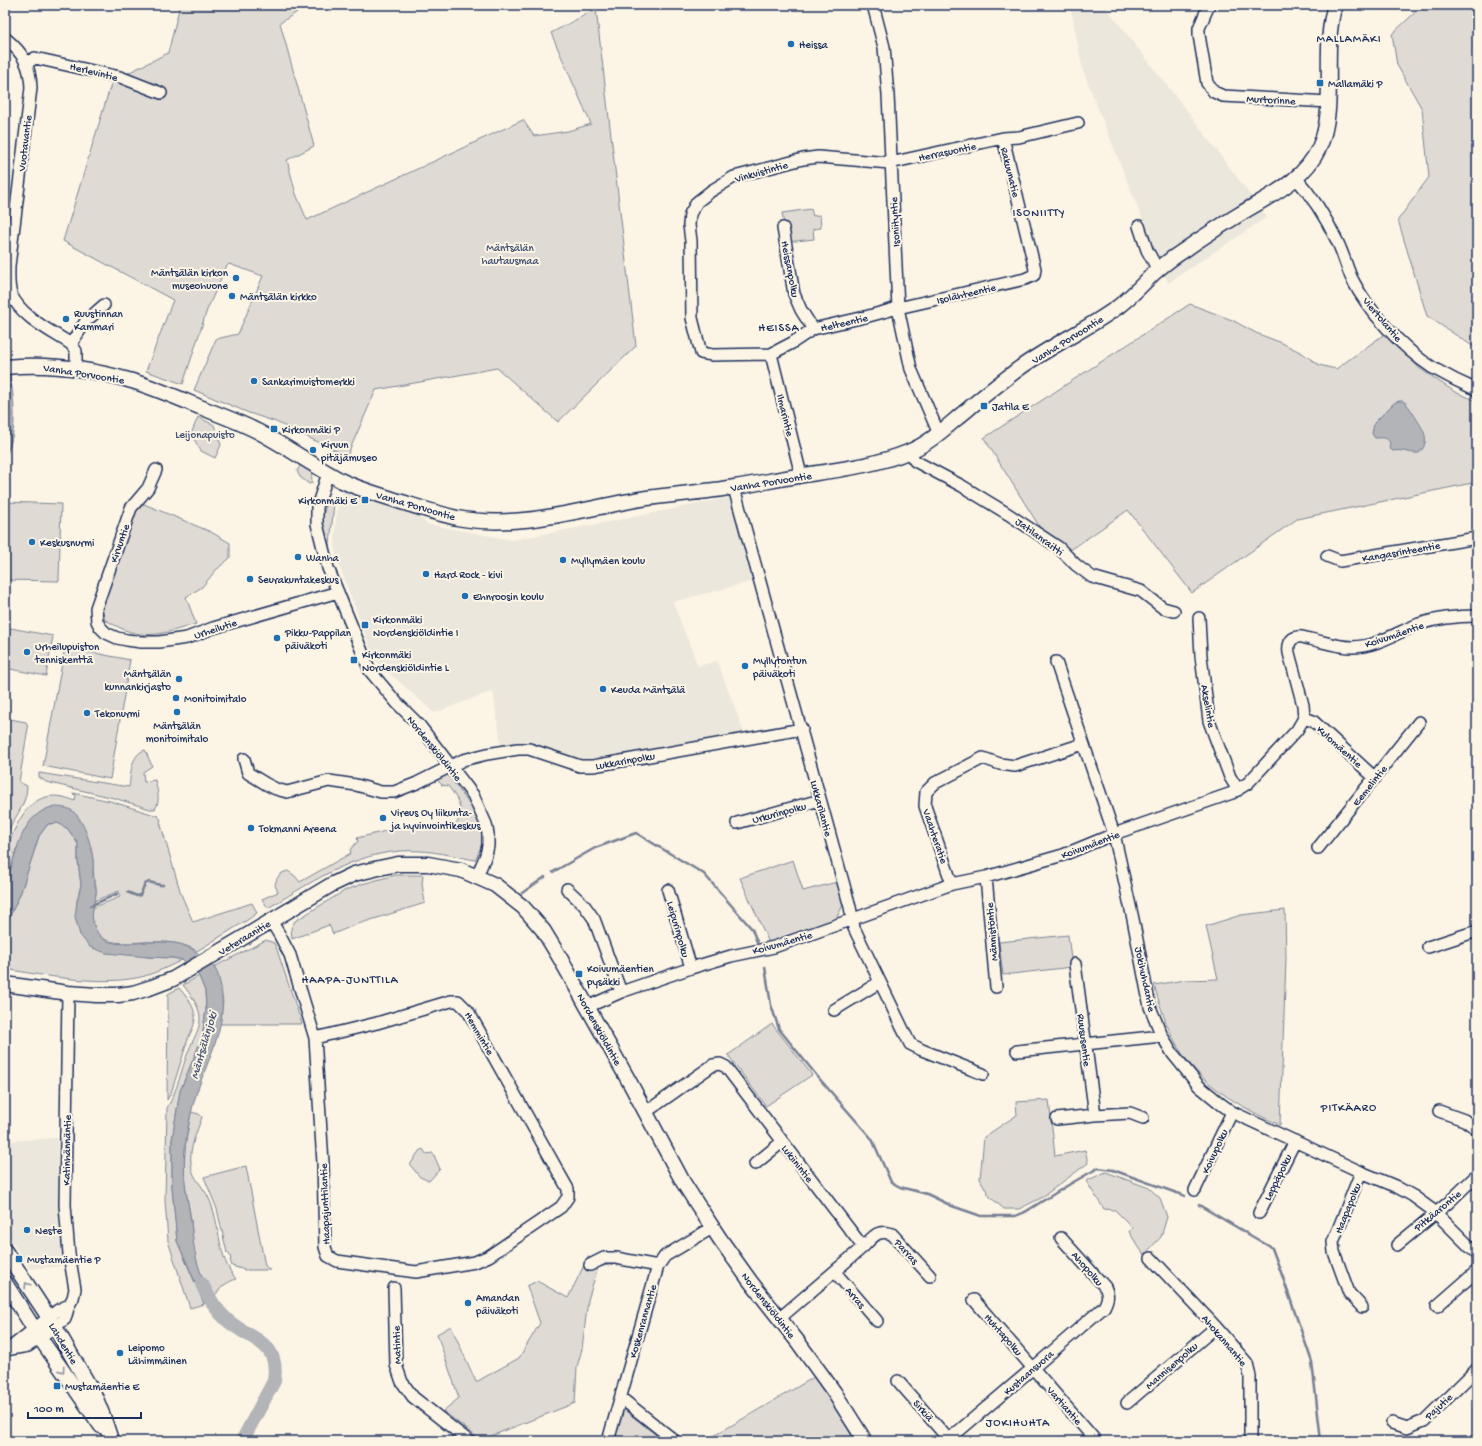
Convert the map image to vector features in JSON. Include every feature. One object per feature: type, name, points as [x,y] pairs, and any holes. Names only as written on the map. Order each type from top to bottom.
[{"type":"main road","name":"Vanha Porvoontie","points":[[5,367],[25,365],[76,370],[113,376],[134,382],[241,423],[344,482],[369,492],[458,518],[493,522],[538,519],[646,498],[734,488],[885,460],[909,452],[939,434],[1019,368],[1120,305],[1158,270],[1188,247],[1237,215],[1284,188],[1296,178],[1319,148],[1326,125],[1329,102],[1328,38],[1335,5]]},
{"type":"main road","name":"Veteraanitie","points":[[5,984],[68,993],[118,995],[133,993],[163,983],[185,972],[331,885],[354,874],[398,864],[428,864],[461,870],[477,876]]},
{"type":"main road","name":"Nordenskiöldintie","points":[[477,876],[495,885],[517,901],[530,913],[543,930],[646,1112],[683,1182],[712,1228],[750,1281],[780,1318],[834,1392],[865,1441]]},
{"type":"main road","name":"Lahdentie","points":[[5,1251],[52,1323],[94,1394],[111,1441]]},
{"type":"main road","name":"Lahdentie","points":[[5,1282],[37,1333],[111,1441]]},
{"type":"street","name":"Isoniityntie","points":[[873,5],[884,47],[898,308],[911,369],[939,434]]},
{"type":"street","name":"Murtorinne","points":[[1209,5],[1199,28],[1199,35],[1207,83],[1214,92],[1223,96],[1329,102]]},
{"type":"street","name":"Vuotavantie","points":[[5,38],[16,47],[27,63],[30,73],[31,88],[9,266],[11,293],[21,309],[71,344]]},
{"type":"street","name":"Herlevintie","points":[[27,63],[35,58],[96,70],[120,77],[161,93]]},
{"type":"street","name":"Herrasuontie","points":[[890,163],[1003,138],[1019,137],[1078,123]]},
{"type":"street","name":"Rakuunatie","points":[[1003,138],[1035,269],[1034,275]]},
{"type":"street","name":"Vinkvistintie","points":[[701,354],[692,318],[691,241],[689,226],[690,214],[696,202],[734,177],[803,159],[818,158],[890,163]]},
{"type":"street","name":"Viertolantie","points":[[1296,178],[1321,212],[1336,239],[1352,279],[1367,303],[1390,330],[1410,350],[1433,368],[1477,390]]},
{"type":"street","points":[[1139,226],[1147,250],[1158,270]]},
{"type":"street","name":"Heissanpolku","points":[[783,228],[794,294],[801,310],[813,329]]},
{"type":"street","name":"Isolähteentie","points":[[898,308],[1019,281],[1034,275]]},
{"type":"street","points":[[76,370],[76,351],[71,344],[86,321],[104,305]]},
{"type":"street","name":"Helteentie","points":[[701,354],[771,354],[792,343],[813,329],[898,308]]},
{"type":"street","name":"Ilmarintie","points":[[771,354],[801,475]]},
{"type":"street","name":"Jatilanraitti","points":[[909,452],[915,461],[1001,510],[1058,547],[1076,565],[1092,577],[1141,591],[1163,608],[1174,611]]},
{"type":"street","name":"Kirvuntie","points":[[97,621],[96,608],[131,508],[148,488],[156,470]]},
{"type":"street","name":"Nordenskiöldintie","points":[[328,472],[317,507],[317,524],[322,547],[338,592],[370,671],[397,703],[420,726],[473,795],[486,824],[488,834],[486,855],[477,876]]},
{"type":"street","name":"Lukkarilantie","points":[[734,488],[802,729],[854,928],[910,1044],[983,1074]]},
{"type":"street","name":"Kangasrinteentie","points":[[1327,556],[1340,562],[1477,538]]},
{"type":"street","name":"Urheilutie","points":[[97,621],[106,633],[117,638],[141,642],[176,640],[212,628],[338,592]]},
{"type":"street","name":"Koivumäentie","points":[[587,1007],[621,992],[691,968],[732,956],[774,947],[952,884],[986,877],[1063,855],[1114,834],[1232,793],[1248,782],[1297,730],[1304,718],[1303,705],[1289,653],[1288,646],[1292,639],[1299,636],[1352,647],[1364,646],[1420,624],[1456,617],[1477,616]]},
{"type":"street","name":"Akselintie","points":[[1199,618],[1201,656],[1209,721],[1230,777],[1238,790]]},
{"type":"street","name":"Jokihuhdantie","points":[[1056,662],[1114,834],[1134,919],[1150,1007],[1162,1036],[1173,1054],[1199,1086],[1232,1112],[1361,1172],[1395,1186],[1413,1196],[1435,1212],[1477,1254]]},
{"type":"street","name":"Kulomäentie","points":[[1304,718],[1313,721],[1375,778]]},
{"type":"street","name":"Eemelintie","points":[[1318,848],[1419,722]]},
{"type":"street","name":"Lukkarinpolku","points":[[244,759],[248,773],[276,789],[287,792],[329,781],[356,785],[388,793],[417,783],[463,760],[518,749],[529,749],[580,766],[593,766],[802,729]]},
{"type":"street","name":"Vaahteratie","points":[[952,884],[925,806],[926,792],[935,783],[984,758],[1000,764],[1015,766],[1083,744]]},
{"type":"street","name":"Urkurinpolku","points":[[738,823],[820,800]]},
{"type":"street","name":"Männistöntie","points":[[986,877],[996,987]]},
{"type":"street","points":[[567,889],[584,905],[594,919],[621,992]]},
{"type":"street","name":"Leipurinpolku","points":[[668,890],[691,968]]},
{"type":"street","name":"Haapajunttilantie","points":[[271,921],[282,938],[290,955],[315,1038],[323,1163],[326,1247],[328,1256],[337,1262],[416,1272],[475,1262],[490,1256],[561,1207],[568,1198]]},
{"type":"street","points":[[1428,947],[1477,931]]},
{"type":"street","name":"Ruususentie","points":[[1075,964],[1095,1115]]},
{"type":"street","points":[[834,1010],[880,982]]},
{"type":"street","name":"Katinhännäntie","points":[[7,1349],[28,1346],[37,1333],[52,1323],[58,1310],[69,1305],[73,1298],[75,1289],[69,1254],[66,1211],[68,993]]},
{"type":"street","name":"Hemmintie","points":[[315,1038],[377,1023],[451,1001],[458,1001],[463,1004],[568,1189],[568,1198]]},
{"type":"street","points":[[1017,1051],[1162,1036]]},
{"type":"street","name":"Lukiinintie","points":[[646,1112],[710,1067],[720,1064],[726,1067],[863,1246]]},
{"type":"street","points":[[1439,1111],[1464,1120],[1477,1129]]},
{"type":"street","points":[[1057,1119],[1130,1112],[1143,1118]]},
{"type":"street","name":"Koivupolku","points":[[1195,1190],[1232,1112]]},
{"type":"street","name":"Leppäpolku","points":[[1259,1213],[1295,1141]]},
{"type":"street","points":[[754,1164],[782,1142]]},
{"type":"street","name":"Haapapolku","points":[[1361,1172],[1333,1242],[1334,1252],[1349,1293],[1362,1307]]},
{"type":"street","name":"Pitkäarontie","points":[[1397,1245],[1435,1212],[1448,1204],[1477,1175]]},
{"type":"street","name":"Koskenrannantie","points":[[608,1441],[658,1266],[665,1256],[712,1228]]},
{"type":"street","name":"Parras","points":[[863,1246],[877,1233],[884,1231],[892,1234],[930,1276]]},
{"type":"street","name":"Ahopolku","points":[[1062,1238],[1105,1287],[1108,1294],[1108,1300]]},
{"type":"street","points":[[780,1318],[835,1272],[863,1246]]},
{"type":"street","points":[[590,1265],[604,1258],[616,1258],[658,1266]]},
{"type":"street","name":"Ahokannantie","points":[[1151,1258],[1216,1327],[1247,1363],[1250,1376],[1250,1441]]},
{"type":"street","points":[[1437,1306],[1477,1271]]},
{"type":"street","name":"Arras","points":[[835,1272],[877,1321]]},
{"type":"street","name":"Matintie","points":[[394,1288],[396,1365],[402,1382],[413,1397],[469,1441]]},
{"type":"street","name":"Huhtapolku","points":[[974,1300],[1033,1368]]},
{"type":"street","name":"Kustaansuora","points":[[949,1440],[1104,1307],[1108,1300]]},
{"type":"street","name":"Mannisenpolku","points":[[1127,1403],[1216,1327]]},
{"type":"street","name":"Vartiantie","points":[[1033,1368],[1096,1441]]},
{"type":"street","name":"Pajutie","points":[[1392,1423],[1407,1428],[1424,1421],[1477,1369]]},
{"type":"street","name":"Sirkiä","points":[[898,1381],[949,1440]]},
{"type":"street","points":[[620,1398],[675,1441]]},
{"type":"shaded area","points":[[1070,5],[1104,5],[1191,116],[1267,217],[1168,283],[1083,71]]},
{"type":"shaded area","points":[[349,475],[402,509],[416,514],[427,524],[512,540],[732,497],[759,552],[765,578],[673,602],[698,666],[717,661],[744,732],[584,761],[528,746],[501,745],[493,691],[434,713],[375,660],[336,557],[335,538],[338,505]]},
{"type":"shaded area","points":[[57,1138],[62,1266],[30,1269],[5,1231],[5,1141]]},
{"type":"green space","name":"Mäntsälän hautausmaa","points":[[180,5],[308,5],[280,23],[314,146],[287,160],[296,194],[307,220],[523,120],[534,136],[568,131],[591,124],[551,33],[596,9],[636,346],[558,422],[497,368],[376,390],[347,456],[276,422],[249,413],[194,390],[216,339],[238,334],[263,276],[229,264],[226,267],[207,310],[183,384],[146,371],[173,300],[63,241],[112,81],[168,53]]},
{"type":"green space","points":[[1423,5],[1477,5],[1477,349],[1427,316],[1398,220],[1429,177],[1422,109],[1397,65],[1392,34]]},
{"type":"green space","points":[[811,209],[813,216],[820,215],[821,228],[813,229],[814,239],[787,242],[782,213]]},
{"type":"green space","points":[[1190,304],[1232,320],[1256,333],[1282,343],[1302,353],[1319,365],[1336,369],[1386,333],[1419,368],[1455,392],[1477,401],[1477,482],[1297,519],[1192,593],[1128,510],[1059,558],[984,438]]},
{"type":"green space","name":"Leijonapuisto","points":[[198,417],[214,425],[221,445],[215,458],[201,451],[191,434]]},
{"type":"green space","points":[[303,464],[307,466],[312,474],[312,483],[309,484],[300,477],[297,471]]},
{"type":"green space","points":[[329,499],[334,502],[330,545],[327,545],[323,533],[322,522],[324,511]]},
{"type":"green space","name":"Keskusnurmi","points":[[5,502],[61,504],[59,581],[5,580]]},
{"type":"green space","points":[[144,504],[211,532],[230,543],[230,558],[216,570],[202,587],[186,597],[196,624],[160,633],[143,634],[125,630],[105,620],[102,608],[134,513]]},
{"type":"green space","name":"Urheilupuiston tenniskenttä","points":[[5,627],[53,636],[46,676],[5,668]]},
{"type":"green space","name":"Tekonurmi","points":[[65,647],[130,660],[110,779],[43,766]]},
{"type":"green space","points":[[5,718],[26,722],[28,728],[19,782],[27,786],[25,800],[5,839]]},
{"type":"green space","points":[[145,750],[152,766],[143,772],[144,782],[155,780],[158,802],[155,809],[150,809],[114,798],[46,782],[39,777],[39,773],[129,787],[132,766],[136,756]]},
{"type":"green space","points":[[446,774],[465,798],[475,815],[482,832],[480,850],[475,860],[442,853],[421,851],[399,851],[379,854],[341,867],[322,876],[268,908],[262,899],[278,892],[275,885],[281,874],[288,871],[300,882],[351,853],[350,850],[358,841],[357,838],[423,822],[426,827],[437,830],[449,829],[456,824],[460,809],[456,797],[448,786],[442,785],[436,779]]},
{"type":"green space","points":[[73,793],[110,801],[158,816],[161,820],[160,822],[181,894],[193,922],[252,903],[257,913],[197,951],[172,943],[125,943],[107,940],[101,937],[96,930],[93,921],[92,908],[120,897],[119,891],[94,901],[96,886],[94,882],[93,860],[88,839],[79,818],[63,808],[16,849],[5,892],[5,853],[21,817],[35,802],[43,798],[52,796],[63,797],[75,801],[76,795]]},
{"type":"green space","points":[[58,823],[68,829],[78,844],[78,861],[81,885],[77,901],[80,935],[148,957],[173,958],[182,960],[145,976],[112,981],[39,975],[5,969],[5,927],[21,892],[39,836],[48,824]]},
{"type":"green space","points":[[793,860],[803,891],[837,882],[843,905],[835,921],[769,943],[740,878]]},
{"type":"green space","points":[[395,875],[423,875],[422,884],[425,903],[355,925],[333,934],[329,925],[292,939],[291,928],[295,921],[344,891],[362,884]]},
{"type":"green space","points":[[1285,910],[1286,959],[1280,1125],[1250,1110],[1222,1093],[1209,1083],[1186,1059],[1173,1038],[1154,985],[1185,980],[1218,979],[1206,926],[1241,915]]},
{"type":"green space","points":[[1068,935],[1072,967],[1003,975],[999,942]]},
{"type":"green space","points":[[266,940],[274,943],[277,950],[302,1024],[220,1024],[223,1001],[214,967]]},
{"type":"green space","points":[[199,976],[205,991],[206,1009],[202,1038],[180,1091],[172,1140],[172,1187],[177,1241],[204,1304],[190,1308],[168,1241],[165,1200],[167,1108],[174,1094],[200,1021],[199,1011],[192,997],[183,985]]},
{"type":"green space","points":[[179,988],[191,1004],[195,1018],[171,1093],[167,1100],[168,994]]},
{"type":"green space","points":[[772,1024],[812,1075],[766,1106],[728,1055]]},
{"type":"green space","points":[[1049,1100],[1055,1156],[1085,1150],[1088,1163],[1041,1198],[1019,1209],[1004,1209],[990,1197],[980,1179],[984,1137],[1017,1115],[1016,1102]]},
{"type":"green space","points":[[191,1112],[199,1114],[202,1117],[192,1146],[192,1169],[196,1179],[210,1201],[225,1261],[236,1279],[223,1286],[214,1297],[206,1286],[199,1270],[193,1248],[191,1220],[184,1180],[185,1147]]},
{"type":"green space","points":[[423,1149],[426,1154],[433,1153],[440,1169],[429,1181],[420,1177],[410,1165],[419,1151]]},
{"type":"green space","points":[[246,1166],[265,1266],[270,1270],[245,1270],[232,1266],[229,1253],[227,1253],[217,1209],[204,1177]]},
{"type":"green space","points":[[1106,1172],[1149,1188],[1160,1198],[1167,1217],[1161,1237],[1144,1255],[1129,1232],[1132,1227],[1115,1210],[1104,1209],[1086,1181]]},
{"type":"green space","points":[[588,1257],[619,1263],[598,1267],[588,1300],[582,1349],[577,1367],[575,1403],[481,1440],[443,1411],[459,1398],[437,1334],[451,1326],[476,1382],[519,1358],[540,1323],[527,1286],[537,1281],[568,1298]]},
{"type":"green space","points":[[816,1376],[855,1441],[705,1441]]},
{"type":"green space","points":[[623,1409],[664,1441],[613,1441]]},
{"type":"water","points":[[5,348],[14,403],[14,417],[10,445],[5,458]]},
{"type":"water","points":[[1403,401],[1408,405],[1424,433],[1425,443],[1419,453],[1393,451],[1389,448],[1390,443],[1387,439],[1375,438],[1372,434],[1374,423],[1394,403]]},
{"type":"water","points":[[52,807],[71,810],[83,825],[89,840],[93,863],[93,879],[96,891],[93,920],[96,930],[100,936],[106,940],[119,944],[161,942],[183,945],[195,951],[209,962],[218,975],[222,992],[221,1022],[193,1105],[186,1137],[184,1159],[185,1186],[195,1251],[203,1279],[214,1297],[205,1304],[177,1241],[172,1187],[172,1140],[180,1091],[202,1038],[206,1009],[205,991],[199,976],[182,960],[106,953],[90,947],[80,935],[75,917],[81,885],[78,861],[78,844],[68,829],[58,823],[48,824],[39,836],[21,892],[5,927],[5,889],[20,840],[29,823],[35,816]]},
{"type":"waterway","points":[[553,872],[595,848],[636,833],[704,874],[752,929],[757,942]]},
{"type":"waterway","points":[[522,893],[545,877]]},
{"type":"waterway","points":[[127,892],[137,896],[140,895],[145,884],[149,882],[163,885]]},
{"type":"waterway","points":[[90,906],[117,894]]},
{"type":"waterway","points":[[765,967],[771,1005],[779,1029],[817,1076],[872,1139],[891,1182],[900,1187],[927,1194],[952,1206],[981,1216],[1015,1216],[1025,1212],[1098,1168],[1113,1170],[1185,1196]]},
{"type":"waterway","points":[[1199,1205],[1272,1248],[1312,1362],[1321,1441]]},
{"type":"waterway","name":"Mäntsälänjoki","points":[[202,1284],[219,1312],[236,1327],[262,1343],[273,1357],[275,1367],[274,1381],[242,1441]]},
{"type":"place","name":"Heissa","points":[[791,44]]},
{"type":"place","name":"Mallamäki P","points":[[1320,83]]},
{"type":"place","name":"Mäntsälän kirkon museohuone","points":[[236,278]]},
{"type":"place","name":"Mäntsälän kirkko","points":[[232,296]]},
{"type":"place","name":"Ruustinnan Kammari","points":[[66,319]]},
{"type":"place","name":"Sankarimuistomerkki","points":[[254,381]]},
{"type":"place","name":"Jatila E","points":[[984,406]]},
{"type":"place","name":"Kirkonmäki P","points":[[274,429]]},
{"type":"place","name":"Kirvun pitäjämuseo","points":[[313,450]]},
{"type":"place","name":"Kirkonmäki E","points":[[365,500]]},
{"type":"place","name":"Keskusnurmi","points":[[32,542]]},
{"type":"place","name":"Wanha","points":[[298,557]]},
{"type":"place","name":"Myllymäen koulu","points":[[563,560]]},
{"type":"place","name":"Hard Rock - kivi","points":[[426,574]]},
{"type":"place","name":"Seurakuntakeskus","points":[[250,579]]},
{"type":"place","name":"Ehnroosin koulu","points":[[465,596]]},
{"type":"place","name":"Kirkonmäki Nordenskiöldintie I","points":[[365,625]]},
{"type":"place","name":"Pikku-Pappilan päiväkoti","points":[[277,638]]},
{"type":"place","name":"Urheilupuiston tenniskenttä","points":[[27,652]]},
{"type":"place","name":"Kirkonmäki Nordenskiöldintie L","points":[[354,660]]},
{"type":"place","name":"Myllytontun päiväkoti","points":[[745,666]]},
{"type":"place","name":"Mäntsälän kunnankirjasto","points":[[179,679]]},
{"type":"place","name":"Keuda Mäntsälä","points":[[603,689]]},
{"type":"place","name":"Monitoimitalo","points":[[176,698]]},
{"type":"place","name":"Mäntsälän monitoimitalo","points":[[177,712]]},
{"type":"place","name":"Tekonurmi","points":[[87,713]]},
{"type":"place","name":"Vireus Oy liikunta- ja hyvinvointikeskus","points":[[383,818]]},
{"type":"place","name":"Tokmanni Areena","points":[[251,828]]},
{"type":"place","name":"Koivumäentien pysäkki","points":[[579,974]]},
{"type":"place","name":"Neste","points":[[27,1230]]},
{"type":"place","name":"Mustamäentie P","points":[[19,1259]]},
{"type":"place","name":"Amandan päiväkoti","points":[[468,1303]]},
{"type":"place","name":"Leipomo Lähimmäinen","points":[[120,1353]]},
{"type":"place","name":"Mustamäentie E","points":[[57,1386]]},
{"type":"district","name":"MALLAMÄKI","points":[[1349,38]]},
{"type":"district","name":"ISONIITTY","points":[[1039,212]]},
{"type":"district","name":"HEISSA","points":[[779,327]]},
{"type":"district","name":"HAAPA-JUNTTILA","points":[[350,979]]},
{"type":"district","name":"PITKÄARO","points":[[1349,1107]]},
{"type":"district","name":"JOKIHUHTA","points":[[1018,1422]]}]
